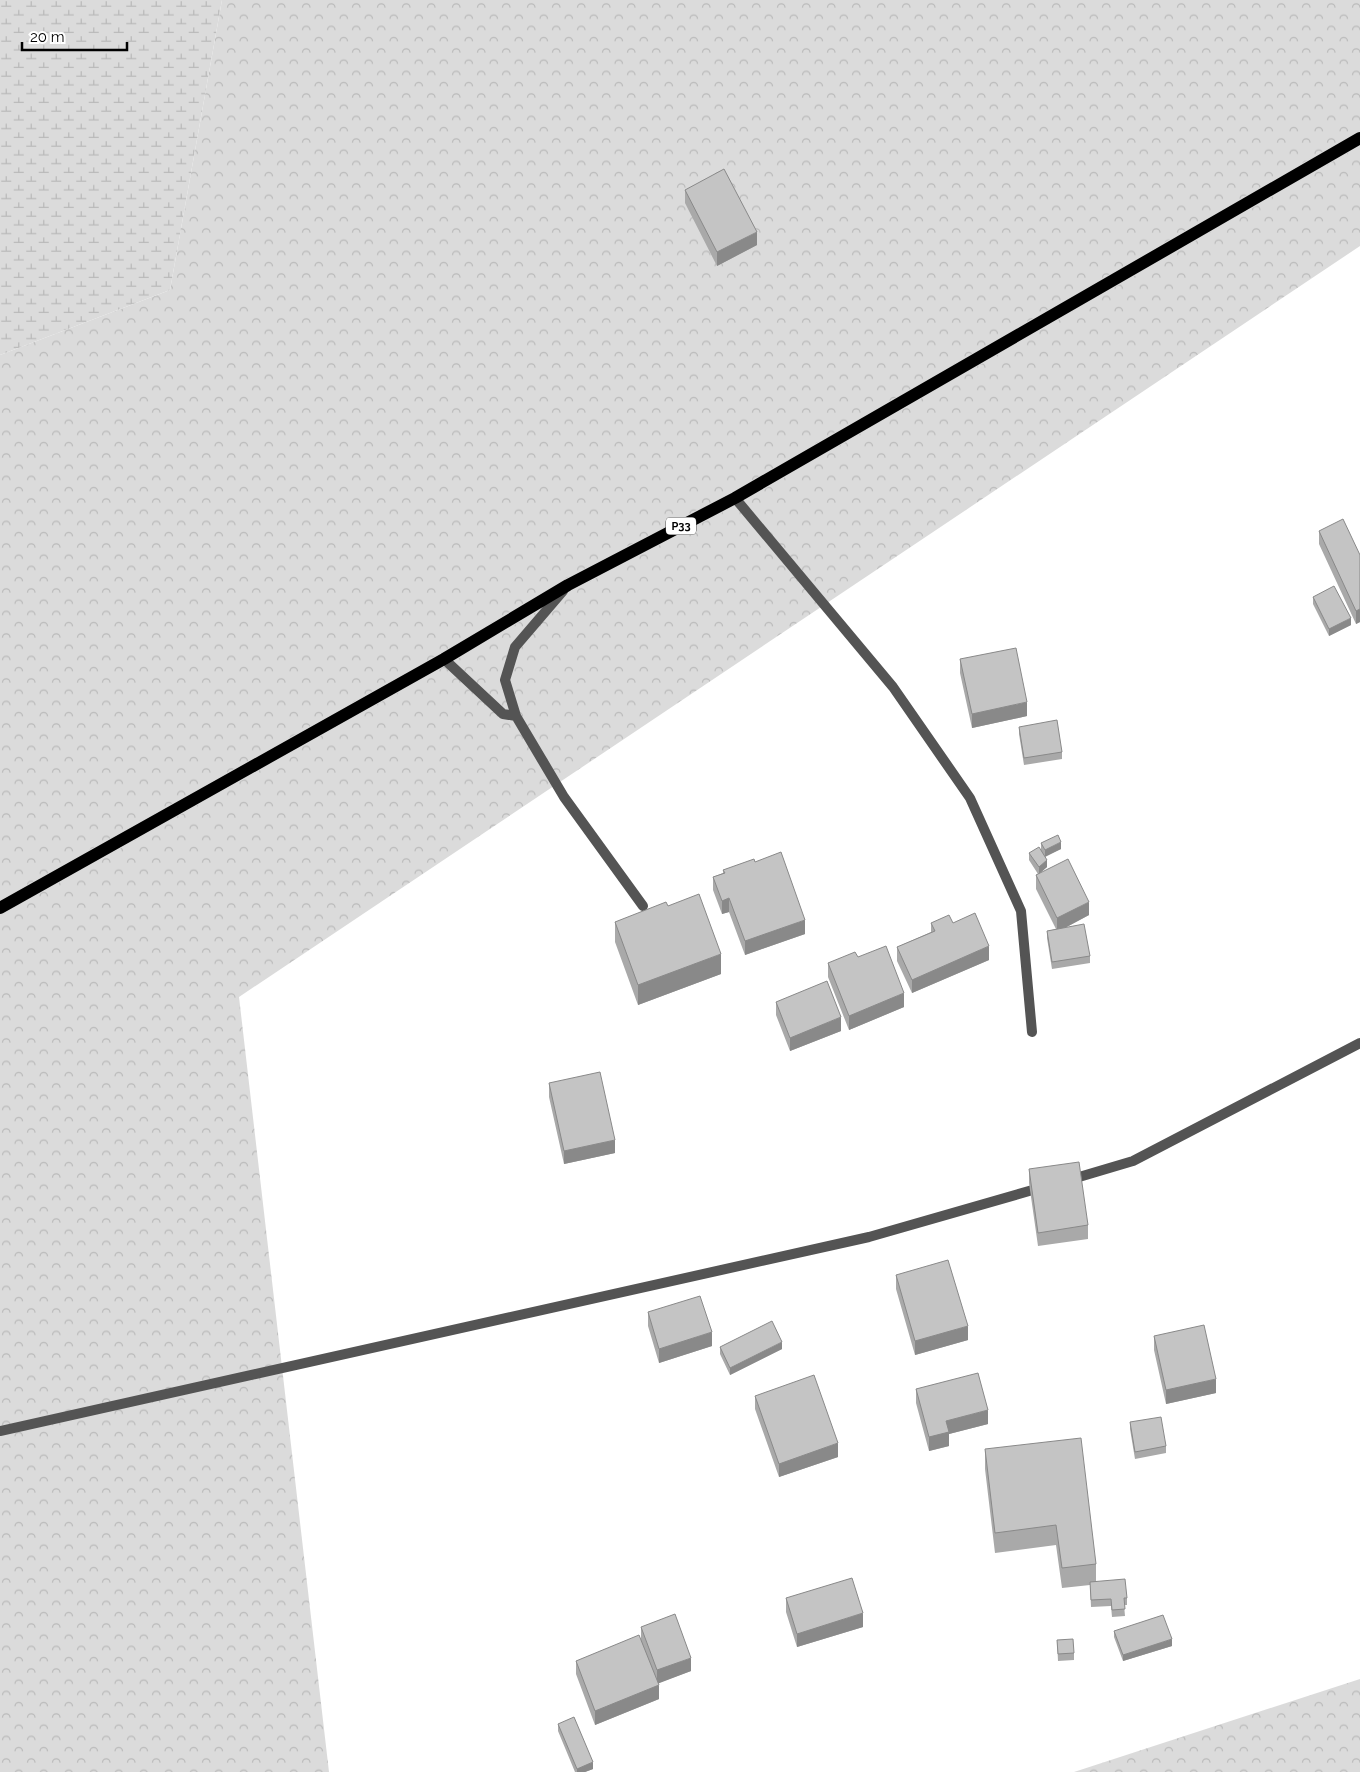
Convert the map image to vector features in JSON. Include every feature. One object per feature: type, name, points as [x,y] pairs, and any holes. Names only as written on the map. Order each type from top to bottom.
[{"type":"main road","name":"P33","points":[[0,908],[444,659],[568,585],[735,498],[1360,138]]},
{"type":"street","points":[[735,498],[894,687],[970,798],[1022,911],[1032,1032]]},
{"type":"street","points":[[568,585],[515,647],[506,680],[516,716],[564,797],[643,906]]},
{"type":"street","points":[[444,659],[503,714],[516,716]]},
{"type":"street","points":[[0,1431],[869,1237],[1134,1161],[1360,1043]]},
{"type":"green space","points":[[0,0],[222,0],[170,290],[0,355]]},
{"type":"green space","points":[[222,0],[1360,0],[1360,246],[239,997],[329,1772],[0,1772],[0,355],[170,290]]},
{"type":"green space","points":[[1360,1679],[1360,1772],[1074,1772]]},
{"type":"building","points":[[724,169],[757,232],[717,252],[685,190]]},
{"type":"building","points":[[1343,519],[1360,555],[1360,609],[1356,611],[1319,531]]},
{"type":"building","points":[[1334,586],[1351,618],[1329,629],[1313,597]]},
{"type":"building","points":[[1016,648],[1027,702],[972,714],[960,659]]},
{"type":"building","points":[[1057,720],[1062,752],[1024,758],[1019,727]]},
{"type":"building","points":[[1058,835],[1061,842],[1045,850],[1041,843]]},
{"type":"building","points":[[1039,847],[1047,860],[1039,867],[1029,853]]},
{"type":"building","points":[[781,852],[805,920],[745,941],[729,898],[722,901],[713,877],[725,873],[723,870],[754,859],[755,862]]},
{"type":"building","points":[[1068,859],[1089,902],[1057,918],[1036,875]]},
{"type":"building","points":[[699,894],[721,954],[638,985],[615,922],[666,902],[668,906]]},
{"type":"building","points":[[975,913],[989,946],[912,980],[897,947],[935,931],[931,923],[949,915],[953,923]]},
{"type":"building","points":[[1084,924],[1090,956],[1052,962],[1047,931]]},
{"type":"building","points":[[886,946],[904,993],[849,1016],[828,963],[855,952],[858,957]]},
{"type":"building","points":[[827,981],[841,1017],[790,1038],[776,1002]]},
{"type":"building","points":[[600,1072],[615,1140],[564,1151],[549,1083]]},
{"type":"building","points":[[1079,1162],[1088,1225],[1038,1233],[1029,1169]]},
{"type":"building","points":[[948,1260],[968,1326],[915,1341],[896,1275]]},
{"type":"building","points":[[700,1296],[712,1332],[659,1349],[648,1312]]},
{"type":"building","points":[[772,1321],[782,1342],[730,1368],[720,1347]]},
{"type":"building","points":[[1204,1325],[1216,1379],[1166,1390],[1154,1336]]},
{"type":"building","points":[[978,1373],[988,1410],[946,1421],[949,1432],[929,1437],[916,1389]]},
{"type":"building","points":[[814,1375],[838,1443],[779,1464],[755,1396]]},
{"type":"building","points":[[1161,1417],[1166,1446],[1135,1452],[1130,1422]]},
{"type":"building","points":[[1081,1438],[1096,1564],[1062,1568],[1056,1525],[995,1533],[985,1449]]},
{"type":"building","points":[[852,1578],[863,1613],[797,1634],[786,1598]]},
{"type":"building","points":[[1125,1579],[1127,1598],[1124,1598],[1125,1609],[1112,1610],[1111,1599],[1091,1600],[1090,1582]]},
{"type":"building","points":[[675,1614],[691,1658],[657,1670],[641,1627]]},
{"type":"building","points":[[1163,1615],[1172,1639],[1123,1655],[1114,1631]]},
{"type":"building","points":[[639,1635],[659,1685],[595,1711],[576,1661]]},
{"type":"building","points":[[1073,1639],[1074,1653],[1058,1654],[1057,1640]]},
{"type":"building","points":[[574,1717],[593,1762],[577,1769],[558,1724]]}]
